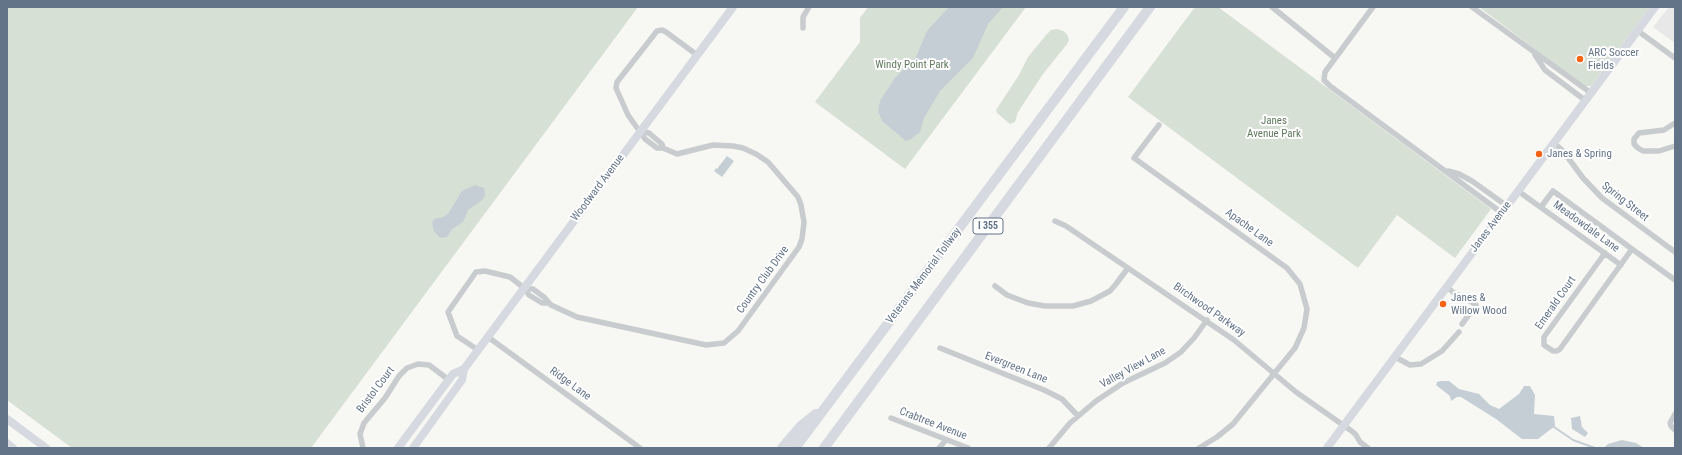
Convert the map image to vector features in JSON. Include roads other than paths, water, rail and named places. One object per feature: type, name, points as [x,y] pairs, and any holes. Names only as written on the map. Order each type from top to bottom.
[{"type":"highway","name":"Veterans Memorial Tollway","points":[[795,448],[1124,7]]},
{"type":"highway","name":"Veterans Memorial Tollway","points":[[825,447],[1150,7]]},
{"type":"highway","points":[[782,448],[801,426],[826,407]]},
{"type":"main road","name":"Woodward Avenue","points":[[413,448],[462,380],[464,369],[733,7]]},
{"type":"main road","name":"Janes Avenue","points":[[1329,448],[1518,191],[1656,7]]},
{"type":"main road","name":"Woodward Avenue","points":[[398,448],[453,374],[464,369]]},
{"type":"main road","points":[[7,419],[46,448]]},
{"type":"main road","points":[[7,443],[13,448]]},
{"type":"street","points":[[803,28],[803,17],[809,7]]},
{"type":"street","points":[[1272,7],[1335,58]]},
{"type":"street","points":[[1373,7],[1335,58],[1324,76],[1326,83],[1444,170],[1505,210]]},
{"type":"street","points":[[1472,7],[1591,93]]},
{"type":"street","points":[[640,131],[628,115],[616,88],[617,82],[657,31],[662,30],[666,32],[697,55]]},
{"type":"street","points":[[1638,31],[1675,58]]},
{"type":"street","points":[[1531,50],[1545,70],[1586,101]]},
{"type":"street","points":[[1675,124],[1664,130],[1639,133],[1634,139],[1634,144],[1643,151],[1659,151],[1675,146]]},
{"type":"street","name":"Apache Lane","points":[[1159,125],[1134,158],[1287,268],[1300,284],[1307,309],[1304,328],[1294,348],[1274,373]]},
{"type":"street","name":"Country Club Drive","points":[[478,350],[458,336],[448,312],[476,272],[486,271],[510,277],[524,288],[529,295],[542,303],[547,303],[577,317],[706,345],[724,343],[736,334],[799,247],[802,239],[804,222],[801,205],[793,190],[768,162],[743,148],[733,146],[713,146],[677,154],[663,148],[662,144],[650,133],[640,131]]},
{"type":"street","name":"Spring Street","points":[[1554,143],[1563,151],[1583,178],[1602,198],[1675,252]]},
{"type":"street","name":"Meadowdale Lane","points":[[1518,191],[1621,265],[1632,249],[1675,280]]},
{"type":"street","points":[[1541,207],[1554,191],[1632,249]]},
{"type":"street","name":"Birchwood Parkway","points":[[1055,221],[1066,226],[1207,320],[1240,344],[1308,401],[1356,435],[1360,446],[1368,448]]},
{"type":"street","name":"Emerald Court","points":[[1605,253],[1544,337],[1544,345],[1552,351],[1557,351],[1560,349],[1621,265]]},
{"type":"street","points":[[994,286],[1008,295],[1028,303],[1046,306],[1073,306],[1091,301],[1110,290],[1128,268]]},
{"type":"street","points":[[1447,288],[1476,305],[1462,324]]},
{"type":"street","name":"Valley View Lane","points":[[1049,448],[1078,416],[1108,393],[1174,357],[1188,345],[1207,320]]},
{"type":"street","points":[[1395,357],[1410,365],[1421,364],[1442,351],[1459,332]]},
{"type":"street","name":"Ridge Lane","points":[[488,337],[636,447]]},
{"type":"street","name":"Evergreen Lane","points":[[940,348],[1044,390],[1062,399],[1078,416]]},
{"type":"street","name":"Bristol Court","points":[[363,448],[360,434],[364,423],[385,398],[399,376],[407,368],[418,364],[429,365],[449,380]]},
{"type":"street","points":[[1199,448],[1217,437],[1233,424],[1274,373]]},
{"type":"street","points":[[1675,414],[1670,423],[1675,430]]},
{"type":"street","name":"Crabtree Avenue","points":[[891,418],[968,448]]},
{"type":"street","points":[[939,448],[946,440]]},
{"type":"waterway","points":[[1554,427],[1573,440],[1595,448]]},
{"type":"place","name":"ARC Soccer Fields","points":[[1580,59]]},
{"type":"place","name":"Janes & Spring","points":[[1539,154]]},
{"type":"place","name":"Janes & Willow Wood","points":[[1443,304]]},
{"type":"park label","name":"Windy Point Park","points":[[912,65]]},
{"type":"park label","name":"Janes Avenue Park","points":[[1274,127]]}]
